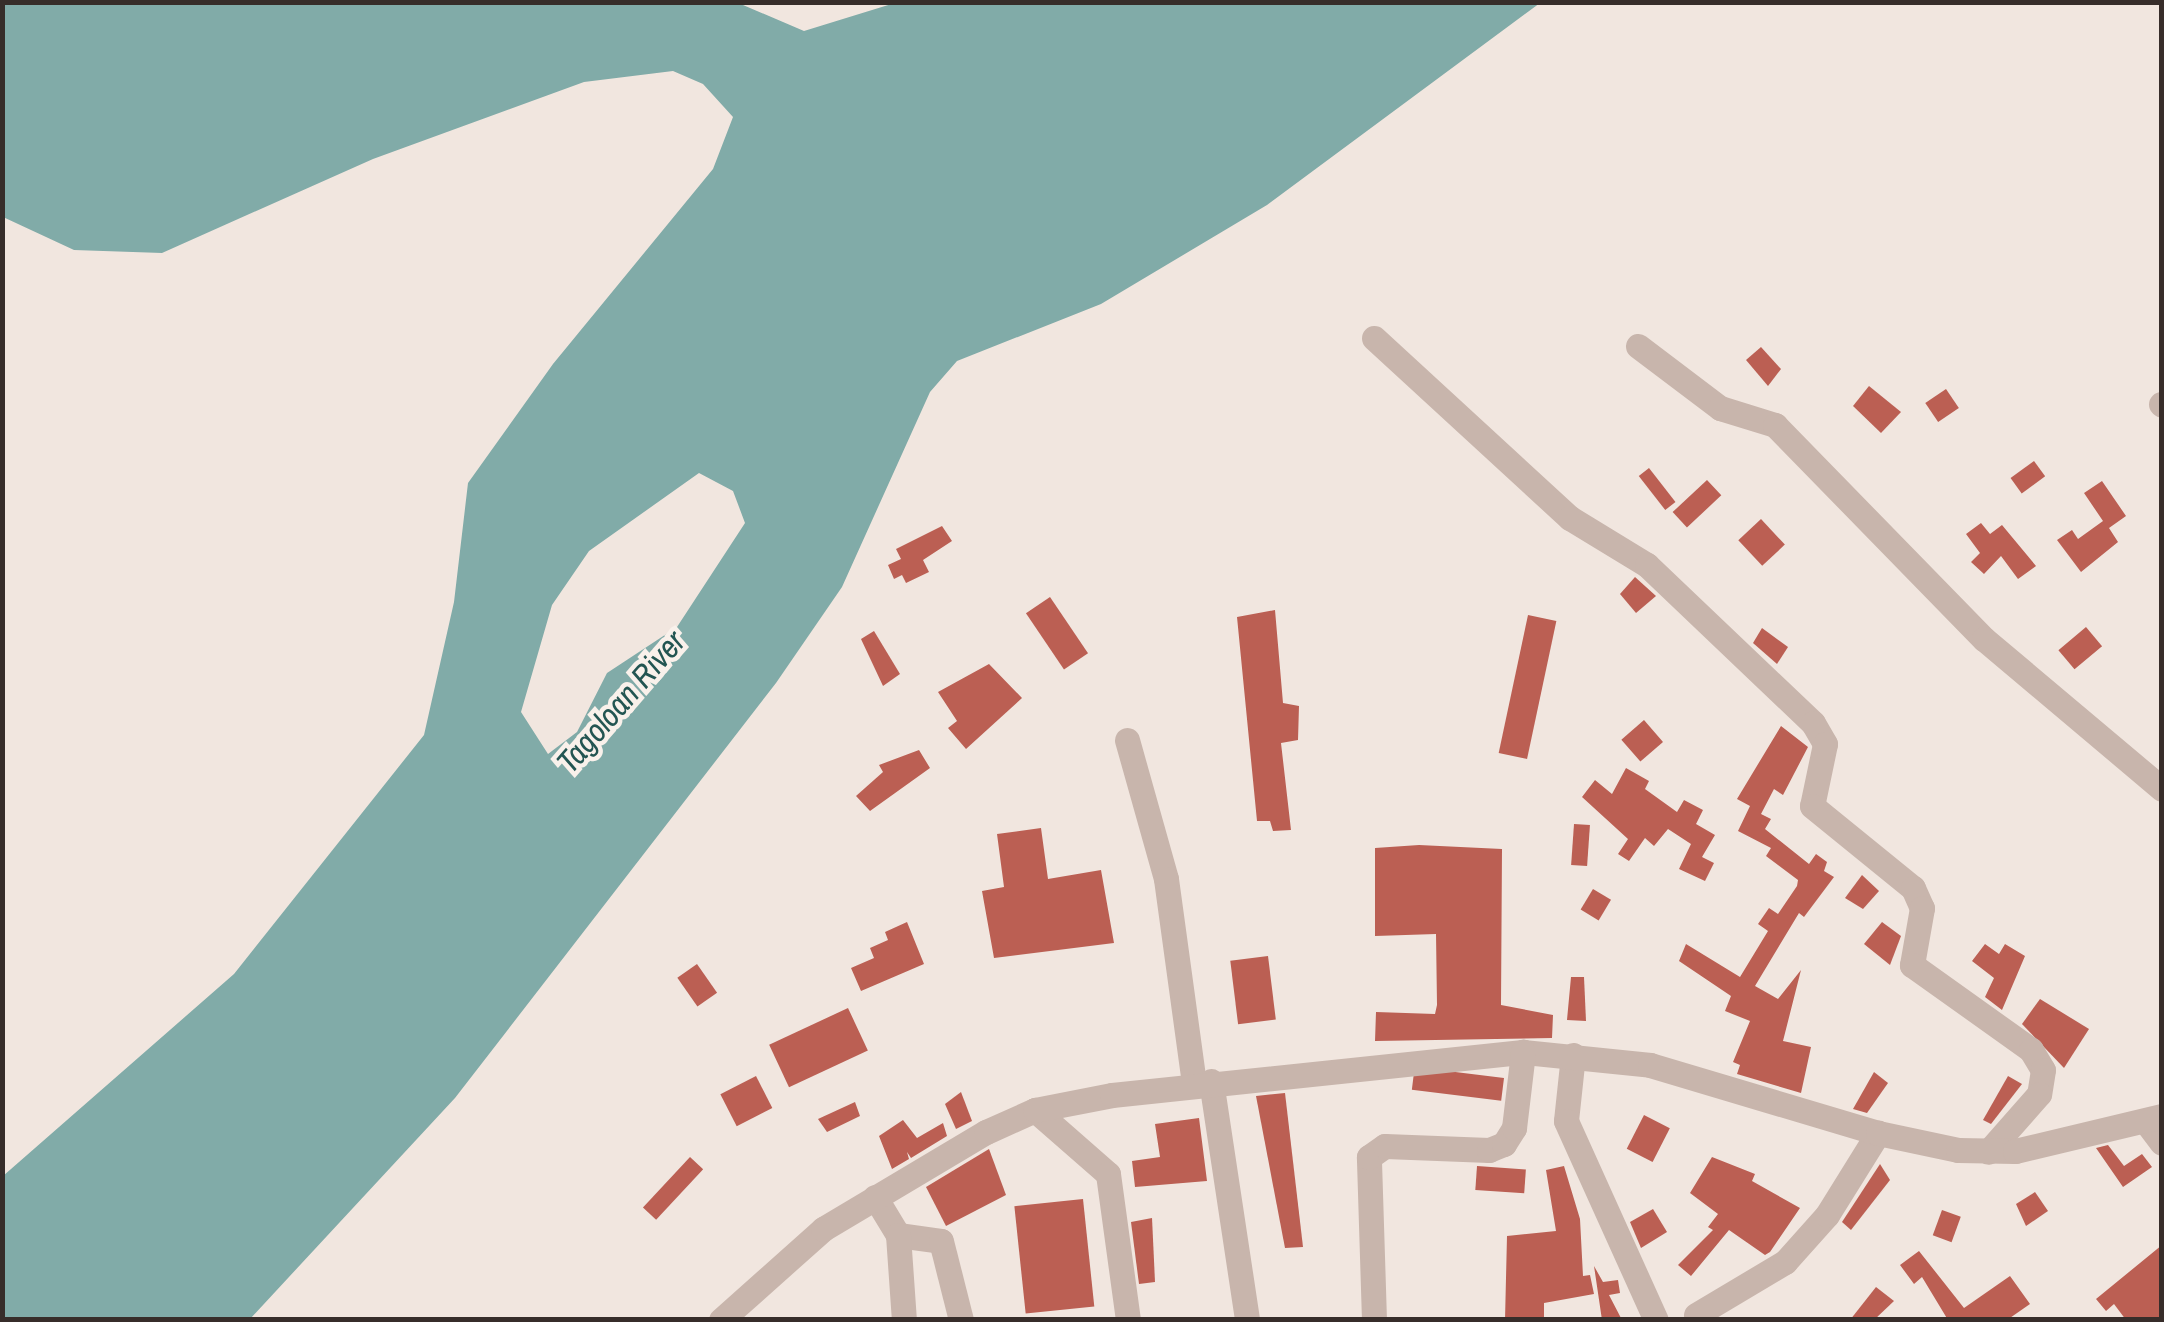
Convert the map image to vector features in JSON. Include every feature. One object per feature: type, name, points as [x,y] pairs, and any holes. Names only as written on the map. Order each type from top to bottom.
[{"type":"street","points":[[1374,338],[1570,518],[1646,565],[1813,723],[1825,744],[1812,806],[1913,888],[1922,908],[1912,965],[2030,1050],[2043,1070],[2039,1094],[1988,1152]]},
{"type":"street","points":[[1638,346],[1720,408],[1774,425],[1984,639],[2162,789]]},
{"type":"street","points":[[1128,740],[1166,879],[1246,1320]]},
{"type":"street","points":[[1374,1320],[1369,1157],[1385,1146],[1498,1148],[1514,1128],[1523,1052]]},
{"type":"street","points":[[720,1320],[805,1244],[875,1197],[1035,1110],[1202,1082],[1523,1052],[1573,1054],[1650,1065],[1878,1134],[1988,1152],[2154,1118],[2162,1143]]},
{"type":"street","points":[[1573,1054],[1566,1120],[1656,1320]]},
{"type":"street","points":[[1035,1110],[1108,1174],[1128,1320]]},
{"type":"street","points":[[1696,1315],[1785,1262],[1827,1216],[1878,1134]]},
{"type":"street","points":[[875,1197],[898,1235],[904,1320]]},
{"type":"street","points":[[898,1235],[941,1242],[961,1320]]},
{"type":"water","name":"Tagoloan River","points":[[736,2],[804,31],[898,2],[1540,3],[1267,205],[1101,304],[957,361],[930,392],[842,587],[776,683],[455,1098],[250,1319],[3,1319],[3,1176],[234,974],[424,735],[454,602],[468,483],[553,364],[713,169],[733,117],[703,84],[673,71],[584,82],[373,159],[162,253],[74,250],[3,217],[3,3]],"holes":[[[699,473],[733,491],[745,523],[677,627],[607,673],[577,732],[548,754],[521,712],[552,605],[589,551]]]},
{"type":"building","points":[[1761,347],[1781,369],[1768,386],[1746,360]]},
{"type":"building","points":[[1869,386],[1901,412],[1881,433],[1853,406]]},
{"type":"building","points":[[1946,389],[1959,408],[1938,422],[1925,403]]},
{"type":"building","points":[[2034,461],[2045,476],[2022,493],[2011,478]]},
{"type":"building","points":[[1649,468],[1675,502],[1665,510],[1639,476]]},
{"type":"building","points":[[1707,480],[1721,495],[1687,527],[1673,512]]},
{"type":"building","points":[[2102,481],[2126,516],[2109,528],[2118,542],[2081,572],[2057,540],[2072,530],[2078,539],[2103,521],[2084,493]]},
{"type":"building","points":[[1761,519],[1785,545],[1762,566],[1738,540]]},
{"type":"building","points":[[1981,523],[1990,534],[2002,525],[2036,566],[2018,579],[2001,556],[1984,574],[1971,562],[1980,553],[1966,534]]},
{"type":"building","points":[[942,526],[952,541],[923,560],[929,572],[906,583],[902,575],[894,579],[888,565],[901,559],[896,549]]},
{"type":"building","points":[[1635,577],[1656,596],[1636,613],[1620,594]]},
{"type":"building","points":[[1050,597],[1088,653],[1064,670],[1026,613]]},
{"type":"building","points":[[1275,610],[1283,703],[1299,706],[1298,740],[1281,743],[1291,830],[1273,831],[1270,821],[1257,821],[1237,617]]},
{"type":"building","points":[[1528,615],[1556,621],[1527,759],[1499,753]]},
{"type":"building","points":[[2086,627],[2102,646],[2074,669],[2058,650]]},
{"type":"building","points":[[1762,628],[1788,647],[1777,664],[1753,643]]},
{"type":"building","points":[[874,631],[900,674],[883,686],[861,639]]},
{"type":"building","points":[[989,664],[1022,698],[966,749],[948,728],[957,721],[938,692]]},
{"type":"building","points":[[1644,720],[1663,742],[1640,762],[1621,740]]},
{"type":"building","points":[[1781,726],[1808,747],[1783,795],[1774,789],[1761,814],[1771,819],[1765,829],[1809,864],[1816,854],[1827,862],[1824,871],[1834,877],[1804,917],[1799,913],[1755,986],[1778,999],[1801,970],[1783,1041],[1811,1047],[1801,1093],[1737,1074],[1740,1065],[1733,1062],[1750,1021],[1725,1011],[1731,996],[1679,961],[1686,944],[1740,977],[1768,931],[1758,924],[1769,908],[1778,914],[1797,886],[1798,880],[1766,856],[1771,848],[1738,831],[1750,806],[1737,799]]},
{"type":"building","points":[[919,750],[930,768],[870,811],[856,796],[883,772],[879,765]]},
{"type":"building","points":[[1626,768],[1649,781],[1645,789],[1677,812],[1684,800],[1703,810],[1696,824],[1715,835],[1702,857],[1714,863],[1705,881],[1679,869],[1691,844],[1668,829],[1654,846],[1645,838],[1629,861],[1618,854],[1628,839],[1582,797],[1595,780],[1612,794]]},
{"type":"building","points":[[1574,824],[1590,825],[1587,866],[1571,865]]},
{"type":"building","points":[[1041,828],[1048,879],[1101,870],[1114,943],[994,958],[982,891],[1004,887],[997,834]]},
{"type":"building","points":[[1419,845],[1502,849],[1501,1005],[1553,1015],[1552,1038],[1375,1041],[1376,1012],[1435,1014],[1436,934],[1375,936],[1375,848]]},
{"type":"building","points":[[1862,875],[1879,891],[1863,909],[1845,898]]},
{"type":"building","points":[[1593,889],[1611,900],[1599,920],[1581,910]]},
{"type":"building","points":[[907,922],[924,964],[861,991],[851,968],[874,958],[870,948],[888,940],[885,932]]},
{"type":"building","points":[[1882,922],[1901,936],[1890,965],[1864,944]]},
{"type":"building","points":[[1985,944],[1999,954],[2005,944],[2025,956],[2002,1010],[1985,997],[1994,978],[1972,961]]},
{"type":"building","points":[[1268,956],[1276,1020],[1238,1024],[1230,961]]},
{"type":"building","points":[[697,964],[717,993],[697,1006],[677,978]]},
{"type":"building","points":[[1571,977],[1584,977],[1586,1021],[1567,1020]]},
{"type":"building","points":[[2040,999],[2089,1029],[2064,1068],[2022,1024]]},
{"type":"building","points":[[848,1008],[868,1051],[789,1087],[769,1045]]},
{"type":"building","points":[[1415,1067],[1504,1078],[1501,1101],[1412,1090]]},
{"type":"building","points":[[1874,1072],[1888,1083],[1867,1113],[1853,1109]]},
{"type":"building","points":[[756,1076],[772,1108],[737,1126],[720,1094]]},
{"type":"building","points":[[2008,1076],[2022,1084],[1991,1124],[1983,1120]]},
{"type":"building","points":[[961,1092],[972,1121],[956,1129],[945,1104]]},
{"type":"building","points":[[1285,1093],[1303,1247],[1285,1248],[1256,1096]]},
{"type":"building","points":[[855,1102],[860,1116],[827,1132],[818,1119]]},
{"type":"building","points":[[1644,1115],[1670,1128],[1653,1162],[1627,1149]]},
{"type":"building","points":[[1199,1118],[1207,1181],[1135,1187],[1132,1161],[1160,1157],[1155,1124]]},
{"type":"building","points":[[903,1120],[917,1138],[943,1123],[947,1136],[911,1158],[907,1152],[909,1159],[892,1169],[879,1136]]},
{"type":"building","points":[[2108,1145],[2124,1166],[2142,1154],[2152,1167],[2123,1187],[2096,1148]]},
{"type":"building","points":[[989,1149],[1006,1195],[946,1226],[926,1187]]},
{"type":"building","points":[[690,1157],[703,1169],[656,1220],[643,1207]]},
{"type":"building","points":[[1712,1157],[1755,1174],[1752,1181],[1800,1208],[1770,1252],[1765,1255],[1729,1230],[1691,1276],[1678,1265],[1713,1230],[1708,1227],[1718,1214],[1690,1193]]},
{"type":"building","points":[[1880,1164],[1890,1180],[1851,1230],[1842,1222]]},
{"type":"building","points":[[1477,1166],[1526,1169],[1524,1193],[1475,1190]]},
{"type":"building","points":[[1564,1166],[1580,1219],[1583,1276],[1590,1275],[1594,1294],[1544,1303],[1544,1320],[1505,1320],[1507,1236],[1556,1231],[1546,1170]]},
{"type":"building","points":[[2035,1192],[2048,1211],[2026,1226],[2016,1204]]},
{"type":"building","points":[[1083,1199],[1094,1306],[1026,1314],[1014,1206]]},
{"type":"building","points":[[1653,1209],[1667,1232],[1641,1248],[1630,1222]]},
{"type":"building","points":[[1942,1210],[1961,1217],[1952,1242],[1933,1235]]},
{"type":"building","points":[[1152,1218],[1155,1282],[1139,1284],[1131,1222]]},
{"type":"building","points":[[2162,1245],[2162,1320],[2126,1320],[2114,1304],[2106,1311],[2096,1299]]},
{"type":"building","points":[[1919,1251],[1964,1308],[2010,1276],[2030,1304],[2007,1320],[1948,1320],[1922,1277],[1914,1284],[1900,1265]]},
{"type":"building","points":[[1594,1266],[1603,1282],[1618,1280],[1620,1293],[1609,1295],[1622,1320],[1602,1320]]},
{"type":"building","points":[[1876,1287],[1894,1301],[1874,1320],[1850,1320]]}]
